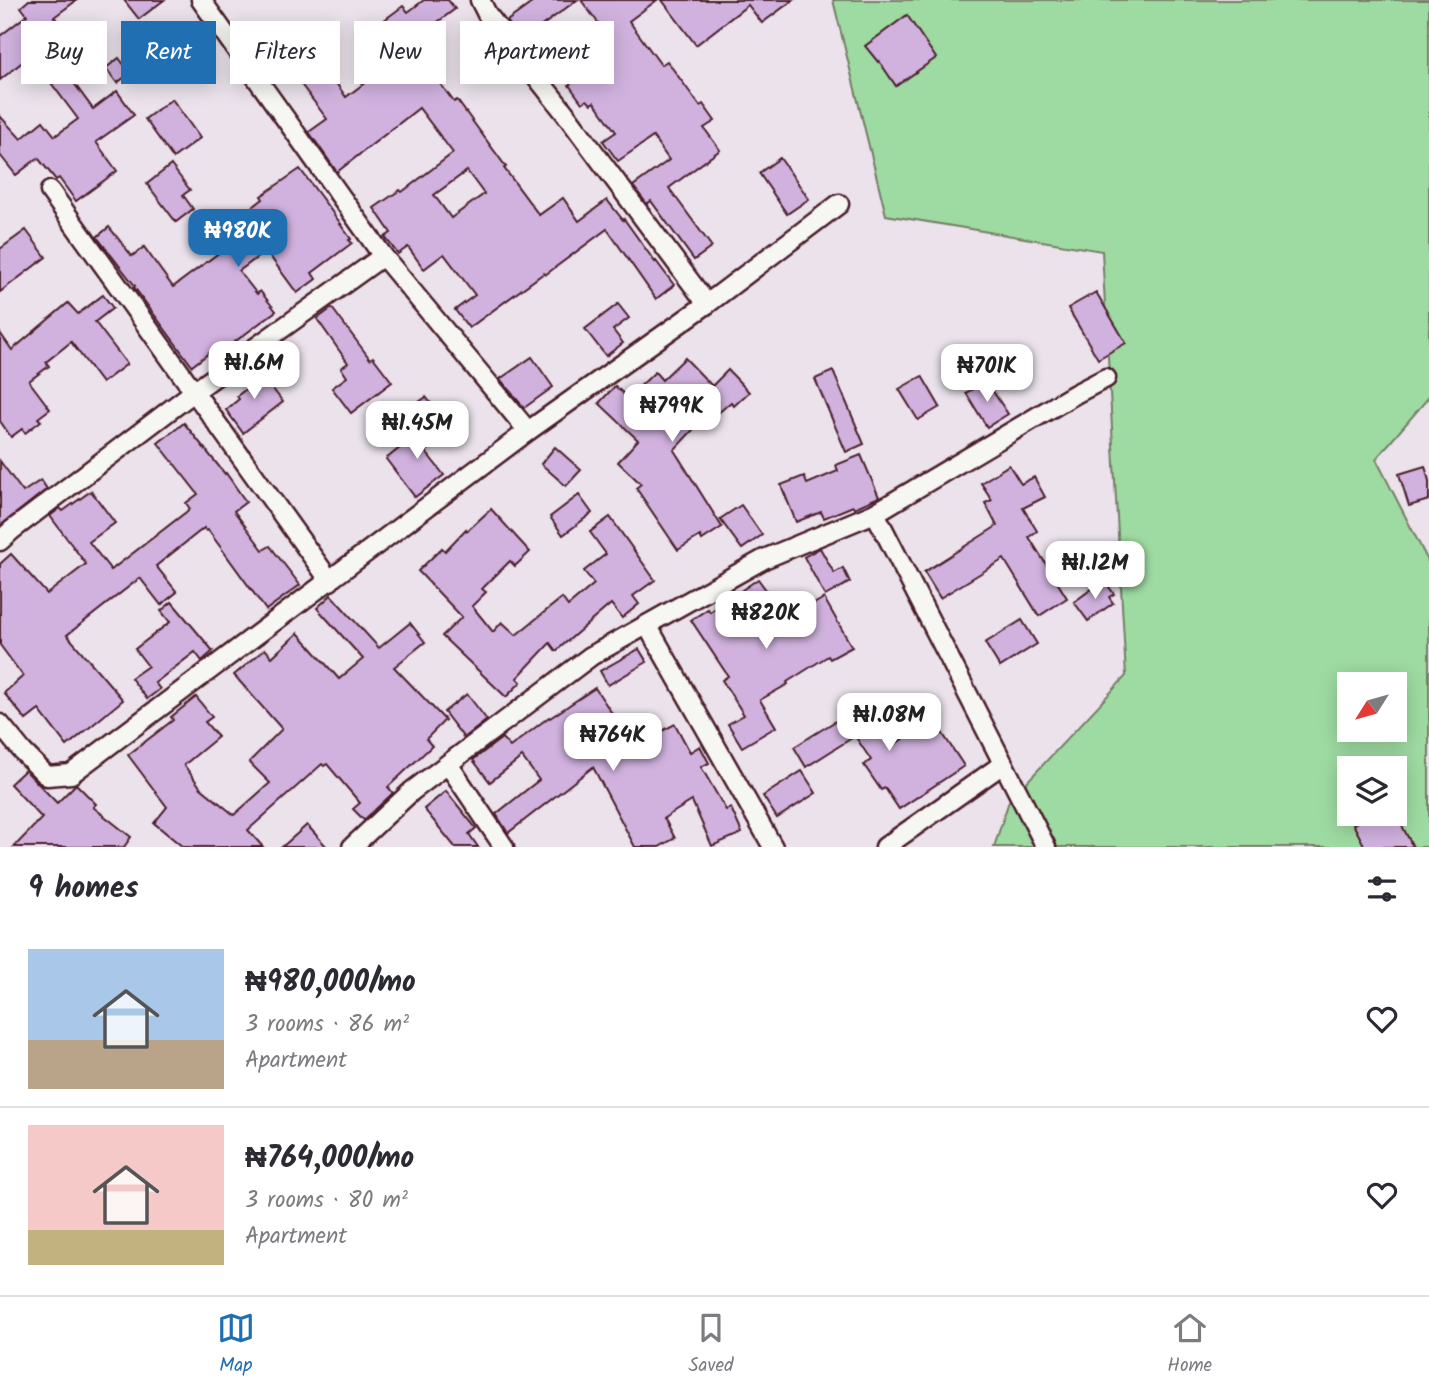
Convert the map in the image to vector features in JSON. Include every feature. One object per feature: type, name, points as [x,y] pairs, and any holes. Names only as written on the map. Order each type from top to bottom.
[{"type":"street","points":[[201,0],[383,256],[528,431]]},
{"type":"street","points":[[480,0],[487,14],[565,113],[707,304]]},
{"type":"street","points":[[50,191],[330,580]]},
{"type":"street","points":[[0,724],[47,776],[71,774],[528,431],[707,304],[839,204]]},
{"type":"street","points":[[0,541],[195,391],[383,256]]},
{"type":"street","points":[[352,847],[412,791],[590,656],[764,559],[875,513],[1106,378]]},
{"type":"street","points":[[875,513],[1046,847]]},
{"type":"street","points":[[647,625],[773,847]]},
{"type":"street","points":[[448,764],[504,847]]},
{"type":"street","points":[[885,847],[1003,764]]},
{"type":"green space","points":[[833,0],[1429,0],[1429,397],[1376,459],[1429,563],[1429,847],[994,847],[1009,801],[1126,676],[1102,251],[886,215]]},
{"type":"building","points":[[29,0],[77,0],[54,17],[58,21],[21,21],[21,63],[0,80],[0,36],[27,15],[21,7]]},
{"type":"building","points":[[124,0],[164,0],[139,19]]},
{"type":"building","points":[[424,0],[448,0],[455,9],[439,21],[383,21],[403,6],[408,12]]},
{"type":"building","points":[[536,0],[577,0],[548,21],[507,21]]},
{"type":"building","points":[[581,0],[657,0],[629,21],[661,65],[667,61],[700,106],[703,104],[715,121],[704,128],[720,150],[669,188],[712,247],[694,260],[651,201],[647,204],[633,186],[669,160],[653,137],[618,161],[603,141],[616,132],[594,102],[591,104],[587,100],[582,103],[569,85],[614,84],[614,21],[597,21]]},
{"type":"building","points":[[662,0],[793,0],[762,23],[748,5],[696,45]]},
{"type":"building","points":[[907,15],[936,58],[896,86],[865,46]]},
{"type":"building","points":[[119,58],[121,80],[117,83],[107,67]]},
{"type":"building","points":[[52,84],[75,84],[93,109],[117,91],[134,115],[96,142],[117,171],[76,201],[59,178],[56,180],[38,158],[16,175],[0,155],[0,116],[21,139],[43,121],[55,136],[78,119]]},
{"type":"building","points":[[301,84],[337,84],[346,97],[363,84],[440,84],[454,102],[457,100],[539,215],[563,198],[579,221],[607,200],[674,285],[656,299],[607,229],[469,328],[455,310],[475,295],[444,254],[424,269],[408,247],[398,254],[385,237],[391,233],[374,208],[400,190],[402,192],[453,153],[419,108],[337,172],[309,132],[327,119]],"holes":[[[467,171],[484,194],[451,218],[434,195]]]},
{"type":"building","points":[[172,99],[200,138],[173,158],[145,119]]},
{"type":"building","points":[[780,158],[809,199],[787,214],[759,173]]},
{"type":"building","points":[[171,165],[190,190],[183,195],[193,209],[176,222],[147,184]]},
{"type":"building","points":[[300,169],[352,243],[312,273],[316,279],[297,293],[266,251],[239,271],[257,294],[260,291],[276,311],[221,352],[217,347],[192,366],[97,237],[109,227],[132,256],[144,247],[173,287],[240,237],[231,224],[263,199],[261,196]]},
{"type":"building","points":[[26,230],[46,257],[0,292],[0,249]]},
{"type":"building","points":[[1096,292],[1126,343],[1098,359],[1068,308]]},
{"type":"building","points":[[103,295],[113,308],[95,322],[127,364],[102,383],[71,342],[46,362],[49,366],[29,381],[50,409],[38,418],[41,421],[25,433],[22,429],[11,437],[0,421],[0,333],[12,350],[68,303],[78,314]]},
{"type":"building","points":[[618,304],[629,318],[613,330],[623,343],[606,356],[585,329]]},
{"type":"building","points":[[332,308],[370,359],[373,357],[392,382],[351,413],[332,388],[347,377],[341,368],[348,363],[317,319]]},
{"type":"building","points":[[532,357],[553,387],[524,408],[500,379]]},
{"type":"building","points":[[685,358],[712,386],[728,370],[749,392],[734,406],[731,402],[708,422],[704,418],[674,450],[722,527],[702,540],[700,536],[678,550],[636,488],[641,484],[618,462],[638,440],[599,403],[615,386],[628,398],[655,372],[662,380]]},
{"type":"building","points":[[255,366],[283,402],[243,433],[226,410],[239,399],[237,396],[251,385],[243,375]]},
{"type":"building","points":[[833,371],[864,444],[846,452],[815,379]]},
{"type":"building","points":[[922,376],[940,407],[918,420],[899,389]]},
{"type":"building","points":[[986,381],[1008,414],[987,427],[966,393]]},
{"type":"building","points":[[426,397],[440,415],[426,425],[412,407]]},
{"type":"building","points":[[184,423],[226,473],[246,502],[234,511],[263,550],[270,546],[300,585],[266,610],[204,528],[156,566],[177,592],[161,605],[140,578],[67,635],[123,700],[67,746],[39,710],[26,720],[4,693],[23,676],[0,645],[0,564],[11,554],[47,594],[86,564],[50,516],[60,508],[63,511],[91,491],[115,523],[89,542],[111,570],[190,509],[186,503],[198,494],[158,443]]},
{"type":"building","points":[[431,423],[443,438],[425,451],[444,475],[415,497],[386,459]]},
{"type":"building","points":[[555,447],[581,470],[566,486],[541,464]]},
{"type":"building","points":[[861,455],[879,497],[824,518],[821,512],[796,522],[781,485],[804,476],[807,484],[838,471],[836,465]]},
{"type":"building","points":[[0,461],[23,492],[41,480],[47,489],[0,526]]},
{"type":"building","points":[[1009,465],[1021,484],[1034,477],[1045,497],[1023,508],[1037,531],[1029,537],[1067,598],[1039,616],[1004,559],[940,598],[924,572],[997,526],[985,503],[992,500],[981,483]]},
{"type":"building","points":[[1425,466],[1429,481],[1429,500],[1409,506],[1399,474]]},
{"type":"building","points":[[579,495],[592,513],[563,535],[550,517]]},
{"type":"building","points":[[741,505],[762,535],[742,549],[720,519]]},
{"type":"building","points":[[491,509],[530,552],[515,566],[510,561],[482,589],[486,592],[472,606],[493,632],[502,622],[516,635],[562,598],[568,606],[594,584],[584,571],[606,554],[590,532],[610,517],[655,580],[633,596],[639,604],[622,618],[611,604],[556,651],[550,643],[517,678],[521,682],[506,697],[442,636],[462,617],[418,571],[442,548],[445,551]]},
{"type":"building","points":[[820,548],[834,573],[843,568],[850,582],[825,596],[804,557]]},
{"type":"building","points":[[758,579],[769,594],[764,597],[781,623],[824,598],[852,647],[830,659],[828,656],[760,700],[776,727],[742,747],[728,724],[744,715],[722,680],[728,676],[691,620],[708,609],[710,612]]},
{"type":"building","points":[[1104,580],[1114,594],[1109,597],[1113,603],[1088,621],[1074,602]]},
{"type":"building","points":[[331,595],[379,648],[410,623],[425,642],[394,667],[445,720],[426,739],[432,746],[388,787],[393,793],[364,820],[353,809],[360,803],[327,764],[322,764],[248,830],[263,847],[183,847],[154,823],[167,807],[128,755],[173,720],[171,717],[196,697],[212,717],[205,722],[218,737],[184,765],[201,788],[234,815],[270,783],[249,762],[282,729],[234,675],[265,649],[272,657],[298,633],[339,679],[363,659],[317,608]]},
{"type":"building","points":[[172,602],[213,651],[202,661],[195,652],[155,683],[160,689],[147,699],[131,678],[148,666],[135,649],[170,622],[161,611]]},
{"type":"building","points":[[1022,620],[1037,644],[1000,667],[985,643]]},
{"type":"building","points":[[639,649],[647,662],[608,685],[600,671]]},
{"type":"building","points":[[595,688],[634,746],[675,724],[690,752],[700,746],[709,763],[701,767],[726,810],[731,808],[742,833],[712,846],[692,801],[664,818],[675,838],[659,847],[635,847],[593,767],[508,833],[496,814],[539,780],[522,757],[490,782],[473,760],[502,738],[510,747],[549,717]]},
{"type":"building","points":[[467,694],[487,720],[464,738],[444,712]]},
{"type":"building","points":[[865,701],[895,744],[933,719],[964,766],[899,809],[885,788],[881,790],[864,765],[871,760],[855,736],[806,767],[794,747]]},
{"type":"building","points":[[25,770],[57,803],[76,784],[96,804],[93,807],[131,837],[124,847],[14,847],[42,818],[10,784]]},
{"type":"building","points":[[802,771],[816,793],[777,818],[763,796]]},
{"type":"building","points":[[446,791],[476,828],[469,834],[478,847],[455,847],[424,809]]},
{"type":"building","points":[[307,825],[327,847],[282,847]]},
{"type":"building","points":[[1354,826],[1402,826],[1413,847],[1365,847]]}]
